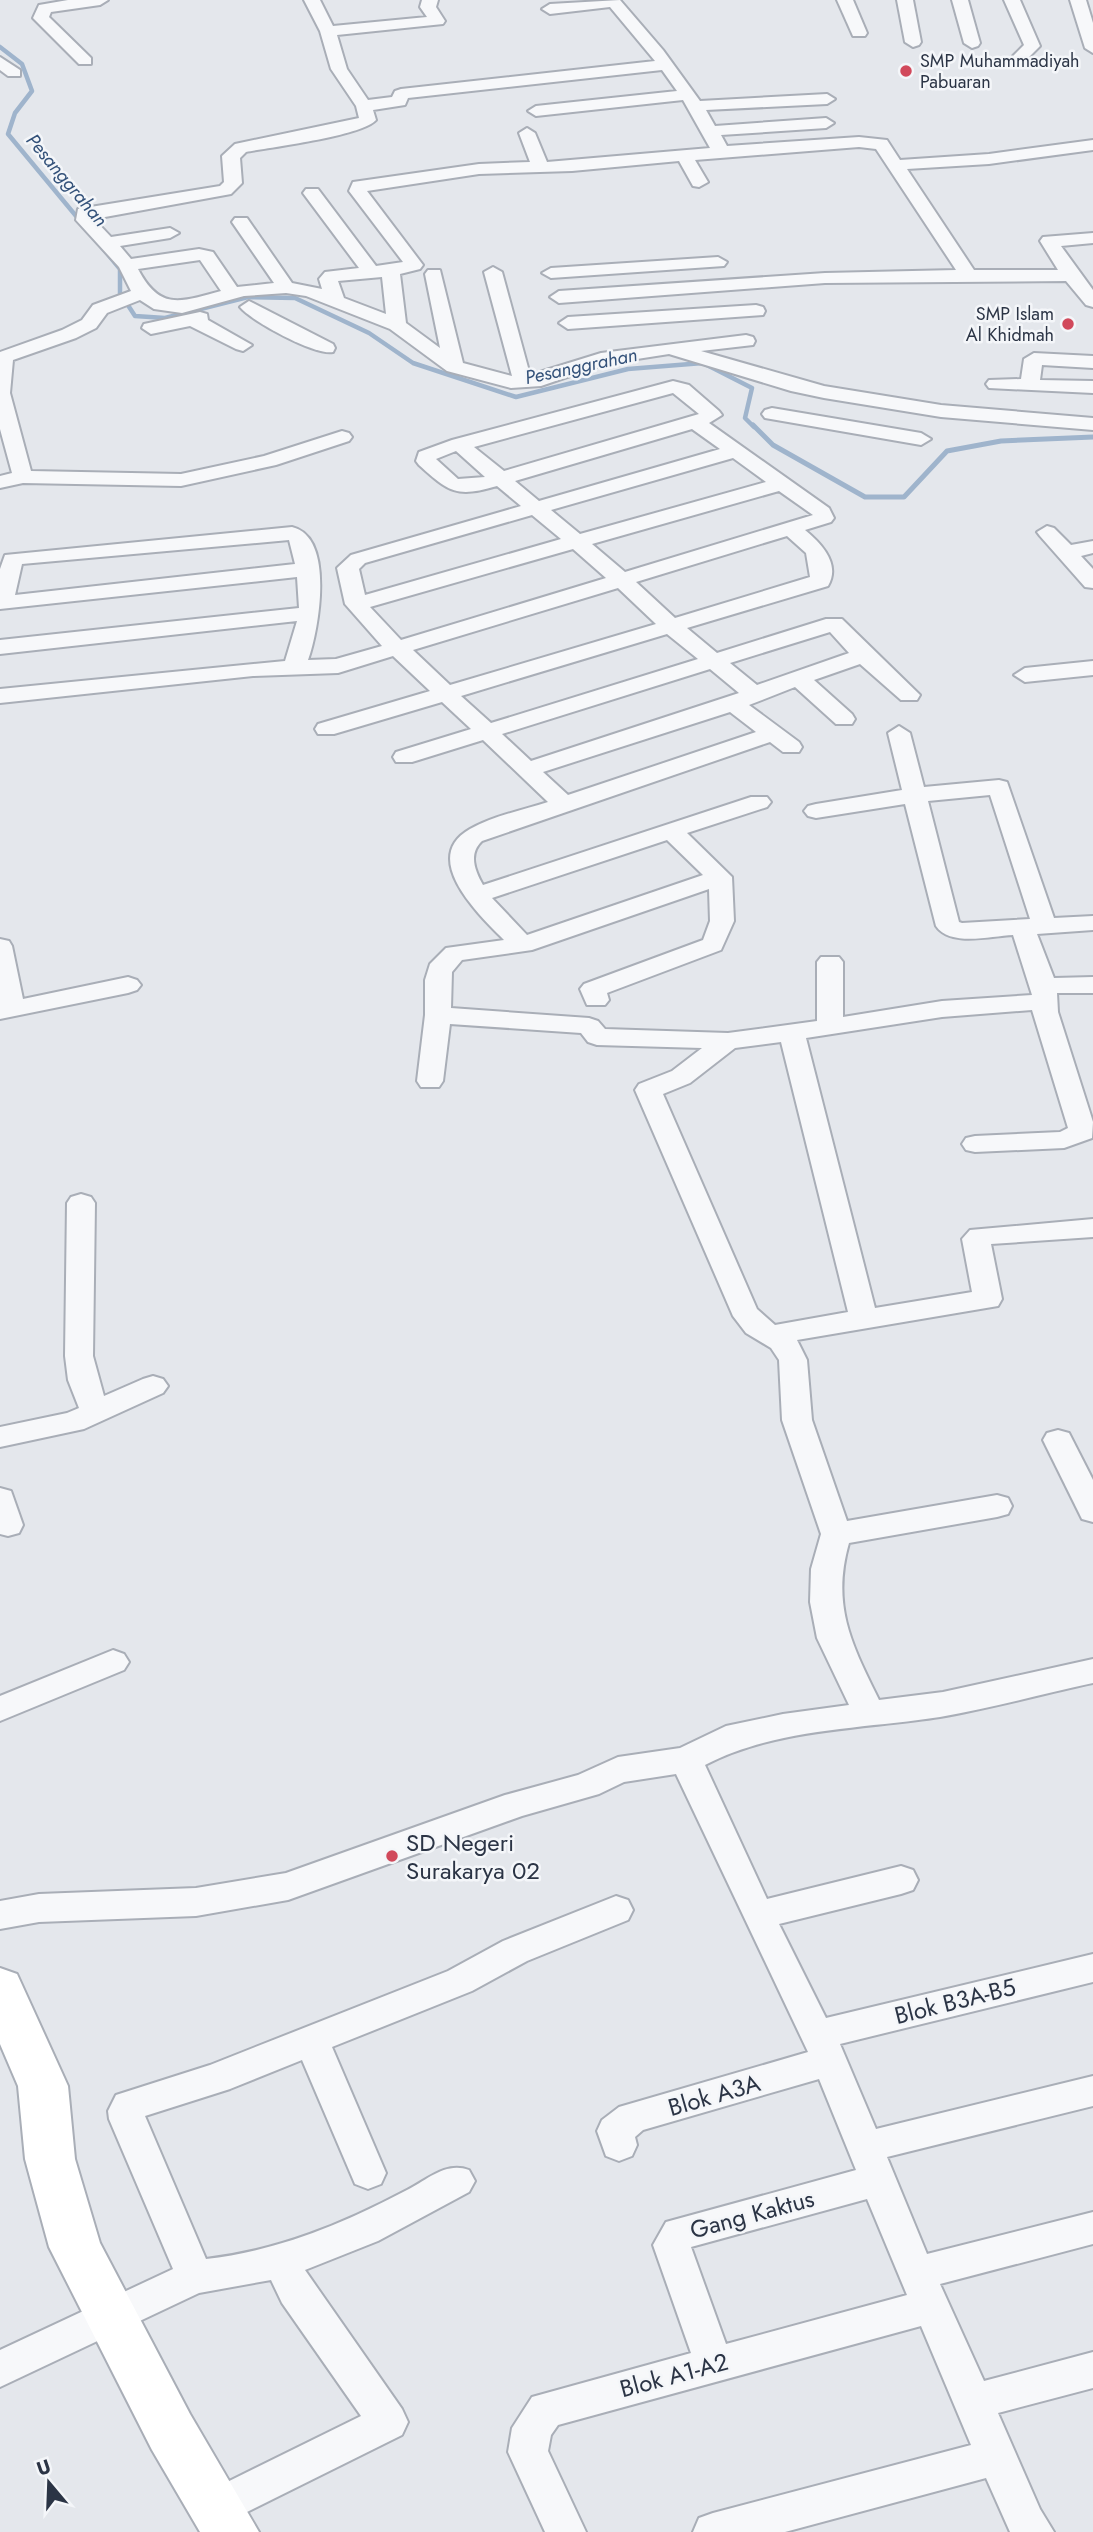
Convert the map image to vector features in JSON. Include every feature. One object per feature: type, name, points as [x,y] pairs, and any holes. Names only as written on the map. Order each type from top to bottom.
[{"type":"street","points":[[85,61],[41,18],[46,8],[100,0]]},
{"type":"street","points":[[136,296],[127,265],[85,220],[84,213],[225,190],[233,183],[230,160],[234,151],[366,123],[369,120],[364,106],[339,69],[328,31],[312,0]]},
{"type":"street","points":[[328,31],[388,26],[443,31],[428,7],[430,0]]},
{"type":"street","points":[[845,0],[859,33]]},
{"type":"street","points":[[905,0],[913,42]]},
{"type":"street","points":[[960,0],[972,43]]},
{"type":"street","points":[[1013,0],[1032,46],[1021,56]]},
{"type":"street","points":[[1078,0],[1093,48]]},
{"type":"street","points":[[550,9],[613,1],[666,65],[721,152]]},
{"type":"street","points":[[364,106],[399,101],[401,94],[666,65]]},
{"type":"street","points":[[536,111],[691,101],[827,99]]},
{"type":"street","points":[[710,131],[826,123]]},
{"type":"street","points":[[527,133],[540,167]]},
{"type":"street","points":[[335,299],[328,279],[331,275],[390,271],[414,265],[358,191],[359,186],[479,169],[540,167],[683,153],[871,142],[881,144],[934,227],[969,275]]},
{"type":"street","points":[[896,166],[1086,150]]},
{"type":"street","points":[[683,153],[699,182]]},
{"type":"street","points":[[312,193],[370,272]]},
{"type":"street","points":[[241,222],[277,290]]},
{"type":"street","points":[[107,243],[170,233]]},
{"type":"street","points":[[1093,237],[1049,241],[1071,276],[1093,301]]},
{"type":"street","points":[[127,265],[199,254],[206,256],[231,293]]},
{"type":"street","points":[[589,364],[573,336],[549,267],[718,262]]},
{"type":"street","points":[[390,271],[397,325]]},
{"type":"street","points":[[493,272],[523,383]]},
{"type":"street","points":[[434,274],[454,367]]},
{"type":"street","points":[[559,297],[825,278],[1071,276]]},
{"type":"street","points":[[151,328],[249,307],[277,290]]},
{"type":"street","points":[[23,477],[0,393],[2,353],[80,329],[111,303],[136,296],[160,305],[182,307],[208,302],[231,293],[277,290],[335,299],[397,325],[454,367],[523,383],[589,364],[670,348],[746,341]]},
{"type":"street","points":[[249,307],[266,319],[326,348]]},
{"type":"street","points":[[573,336],[756,311]]},
{"type":"street","points":[[194,320],[243,345]]},
{"type":"street","points":[[670,348],[798,387],[941,411],[1093,424]]},
{"type":"street","points":[[1030,385],[1034,359],[1093,362]]},
{"type":"street","points":[[996,384],[1093,387]]},
{"type":"street","points":[[665,387],[682,389],[712,415],[695,422],[474,486],[453,485],[426,461],[426,456],[431,452],[665,387]]},
{"type":"street","points":[[906,461],[941,411]]},
{"type":"street","points":[[772,414],[921,439]]},
{"type":"street","points":[[0,696],[241,670],[331,668],[623,578],[820,522],[825,515],[695,422]]},
{"type":"street","points":[[0,482],[23,477],[181,480],[269,461],[342,437]]},
{"type":"street","points":[[459,444],[533,508],[623,578],[711,662],[782,741],[484,831],[465,844],[460,866],[477,895],[523,945]]},
{"type":"street","points":[[565,805],[394,647],[356,604],[347,573],[351,562],[735,450]]},
{"type":"street","points":[[356,604],[783,483]]},
{"type":"street","points":[[792,530],[818,552],[822,560],[820,581],[834,624],[909,695]]},
{"type":"street","points":[[1047,532],[1093,582]]},
{"type":"street","points":[[300,668],[312,601],[309,569],[298,535],[292,533],[12,559],[1,603],[309,569]]},
{"type":"street","points":[[1065,553],[1093,547]]},
{"type":"street","points":[[326,729],[820,581]]},
{"type":"street","points":[[0,646],[309,613]]},
{"type":"street","points":[[404,757],[834,624]]},
{"type":"street","points":[[527,770],[744,699],[863,654]]},
{"type":"street","points":[[1025,675],[1090,673]]},
{"type":"street","points":[[797,677],[844,719]]},
{"type":"street","points":[[899,733],[948,926],[959,931],[1093,923]]},
{"type":"street","points":[[816,811],[916,795],[993,787],[1002,790],[1033,926],[1044,994],[1083,1132],[1064,1140],[975,1144]]},
{"type":"street","points":[[477,895],[759,802]]},
{"type":"street","points":[[596,1000],[593,989],[712,945],[720,930],[724,902],[720,877],[671,831]]},
{"type":"street","points":[[430,1081],[438,1015],[438,969],[445,958],[454,953],[523,945],[720,877]]},
{"type":"street","points":[[0,946],[6,1010],[128,985]]},
{"type":"street","points":[[830,962],[830,1028]]},
{"type":"street","points":[[438,1015],[589,1026],[597,1037],[728,1041],[830,1028],[1093,985]]},
{"type":"street","points":[[792,1032],[864,1319]]},
{"type":"street","points":[[728,1041],[681,1077],[648,1090],[750,1324],[781,1341],[788,1348],[793,1360],[802,1435],[836,1534],[826,1569],[826,1602],[833,1638],[870,1715]]},
{"type":"street","points":[[80,1203],[79,1356],[83,1380],[94,1410]]},
{"type":"street","points":[[781,1341],[784,1332],[988,1298],[976,1239],[980,1236],[1093,1228]]},
{"type":"street","points":[[0,1437],[74,1422],[94,1410],[153,1387]]},
{"type":"street","points":[[1058,1440],[1093,1511]]},
{"type":"street","points":[[836,1534],[997,1506]]},
{"type":"street","points":[[0,1709],[113,1662]]},
{"type":"street","points":[[0,1915],[39,1908],[196,1902],[288,1886],[517,1804],[587,1785],[618,1770],[686,1760],[726,1739],[783,1726],[870,1715],[993,1694],[1093,1671]]},
{"type":"street","points":[[686,1760],[823,2048],[995,2457],[1030,2529]]},
{"type":"street","points":[[759,1915],[901,1880]]},
{"type":"street","points":[[195,2277],[126,2111],[137,2102],[217,2078],[460,1981],[515,1951],[616,1910]]},
{"type":"street","name":"Blok B3A-B5","points":[[823,2048],[1093,1968]]},
{"type":"street","points":[[3,2000],[43,2087],[50,2159],[75,2248],[108,2317],[223,2520],[388,2422],[295,2291],[281,2259]]},
{"type":"street","points":[[311,2039],[368,2173]]},
{"type":"street","name":"Blok A3A","points":[[619,2145],[615,2131],[632,2118],[823,2048]]},
{"type":"street","points":[[872,2164],[1093,2091]]},
{"type":"street","name":"Gang Kaktus","points":[[714,2364],[675,2260],[672,2245],[679,2234],[872,2164]]},
{"type":"street","points":[[0,2369],[195,2277],[229,2275],[379,2223],[410,2209],[456,2181]]},
{"type":"street","name":"Blok A1-A2","points":[[566,2532],[528,2452],[532,2428],[546,2410],[714,2364],[1093,2228]]},
{"type":"street","points":[[973,2402],[1093,2370]]},
{"type":"street","points":[[713,2532],[995,2457]]},
{"type":"waterway","name":"Pesanggrahan","points":[[0,47],[22,64],[32,91],[15,113],[8,134],[120,269],[120,293],[135,316],[165,318],[248,297],[295,298],[369,333],[413,363],[516,397],[628,369],[703,363],[752,388],[745,418],[754,427]]},
{"type":"waterway","name":"Pesanggrahan","points":[[753,425],[773,445],[865,497],[904,497],[947,451],[1001,441],[1093,437]]},
{"type":"place","name":"SMP Muhammadiyah Pabuaran","points":[[906,71]]},
{"type":"place","name":"SMP Islam Al Khidmah","points":[[1068,324]]},
{"type":"place","name":"SD Negeri Surakarya 02","points":[[392,1856]]}]
